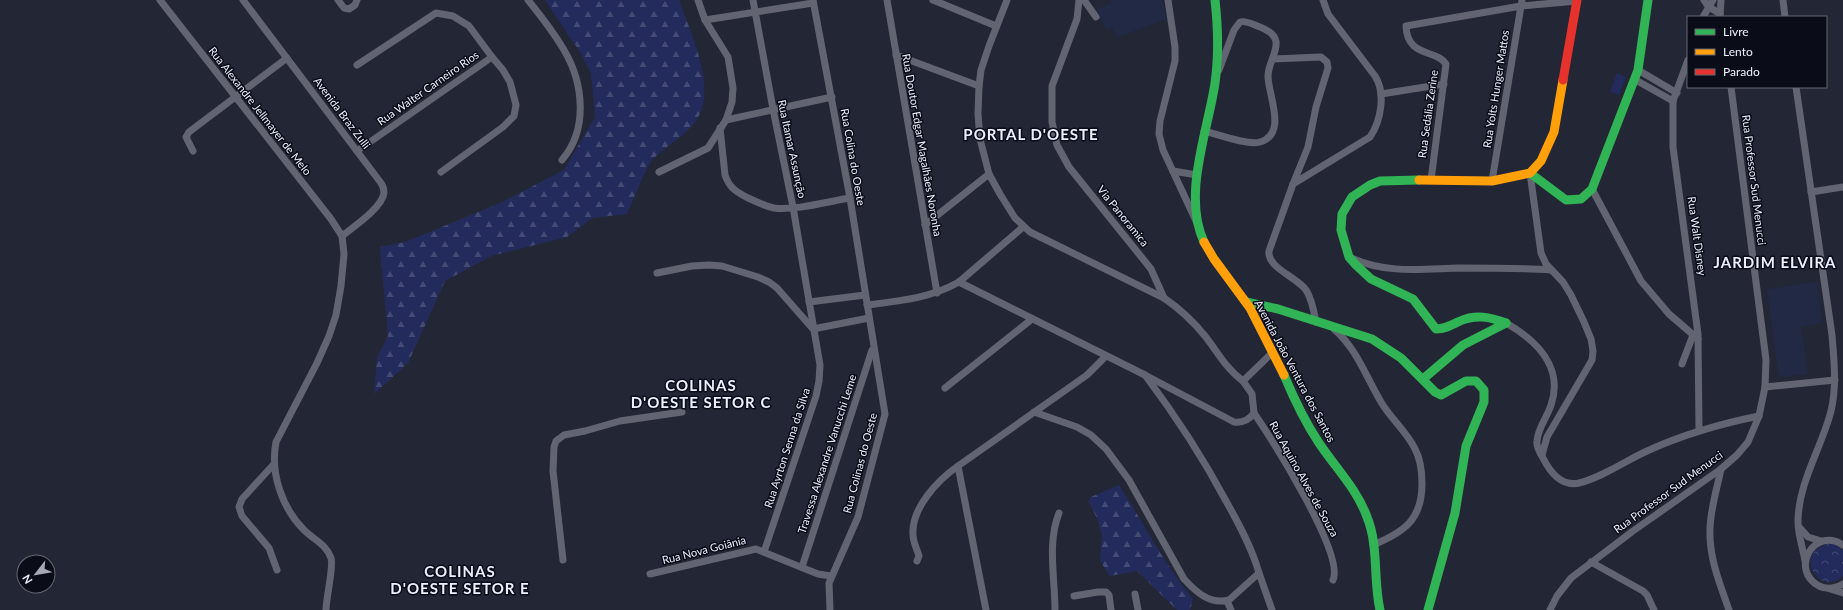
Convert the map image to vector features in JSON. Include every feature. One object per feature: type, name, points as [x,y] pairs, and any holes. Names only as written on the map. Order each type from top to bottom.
[{"type":"street","name":"Rua Alexandre Jellmayer de Melo","points":[[160,0],[332,220],[342,236]]},
{"type":"street","name":"Avenida Braz Zulli","points":[[243,0],[381,184],[384,193],[376,207],[342,236]]},
{"type":"street","points":[[338,0],[344,8],[352,8],[357,0]]},
{"type":"street","points":[[528,0],[565,51],[571,64],[580,100],[581,114],[574,144],[562,160]]},
{"type":"street","points":[[659,172],[708,148],[726,120],[732,102],[734,88],[728,57],[705,20],[698,0]]},
{"type":"street","name":"Rua Itamar Assunção","points":[[753,0],[793,207],[809,302]]},
{"type":"street","name":"Rua Doutor Edgar Magalhães Noronha","points":[[887,0],[937,293]]},
{"type":"street","points":[[935,0],[996,26]]},
{"type":"street","points":[[1007,0],[996,26],[981,70],[979,86],[978,114],[980,139],[990,174],[1000,194],[1015,218],[1023,227],[1042,239],[1164,298]]},
{"type":"street","name":"Via Panoramica","points":[[1079,0],[1074,31],[1052,86],[1052,122],[1057,145],[1069,167],[1151,269],[1164,298],[1188,317],[1232,372],[1243,381],[1252,394],[1254,413]]},
{"type":"street","points":[[1084,0],[1096,17]]},
{"type":"street","points":[[1168,0],[1175,47],[1175,61],[1159,128],[1163,150],[1188,207],[1199,227]]},
{"type":"street","name":"Avenida João Ventura dos Santos","points":[[1214,0],[1216,47],[1215,82],[1204,131],[1197,175],[1197,210],[1199,227],[1207,248],[1246,302],[1273,352],[1307,423],[1324,451],[1350,486],[1363,507],[1371,525],[1374,545],[1374,582],[1380,610]]},
{"type":"street","points":[[1293,184],[1370,137],[1376,126],[1382,94],[1381,87],[1375,76],[1328,14],[1323,0]]},
{"type":"street","points":[[1521,3],[1577,0],[1554,132],[1541,161],[1530,173],[1492,181],[1380,181],[1365,188],[1352,197],[1342,214],[1341,220],[1344,243],[1349,257],[1371,279],[1413,299],[1436,329],[1448,328],[1468,318],[1477,316],[1491,318],[1506,323],[1522,332],[1535,342],[1551,368],[1554,381],[1554,394],[1551,407],[1538,431],[1536,444],[1548,468],[1556,477],[1571,484],[1588,480],[1646,451],[1699,430],[1759,416]]},
{"type":"street","points":[[1530,173],[1566,200],[1581,199],[1592,189],[1638,70],[1648,0]]},
{"type":"street","points":[[1720,0],[1720,15]]},
{"type":"street","points":[[1783,0],[1785,16]]},
{"type":"street","points":[[705,20],[813,1]]},
{"type":"street","name":"Rua Colina do Oeste","points":[[813,1],[850,198],[869,318]]},
{"type":"street","points":[[1702,16],[1709,2],[1720,15]]},
{"type":"street","name":"Rua Sedália Zerine","points":[[1430,180],[1446,63],[1443,60],[1416,48],[1408,38],[1406,26],[1521,3]]},
{"type":"street","name":"Rua Yolts Hunger Mattos","points":[[1492,181],[1521,3]]},
{"type":"street","points":[[357,65],[436,13],[453,16],[465,22],[503,70],[510,82],[516,105],[514,116],[503,128],[441,172]]},
{"type":"street","points":[[1204,131],[1253,143],[1260,142],[1270,136],[1274,129],[1275,120],[1268,76],[1277,48],[1276,41],[1268,31],[1247,22],[1240,22],[1234,30],[1215,82]]},
{"type":"street","points":[[896,55],[979,86]]},
{"type":"street","name":"Rua Walter Carneiro Rios","points":[[357,151],[492,57]]},
{"type":"street","points":[[193,151],[186,138],[189,132],[287,58]]},
{"type":"street","points":[[1273,59],[1321,58],[1327,62],[1328,68],[1316,107],[1308,147],[1293,184],[1269,255],[1274,265],[1299,282],[1306,290],[1314,310],[1316,322]]},
{"type":"street","points":[[1634,79],[1673,101],[1687,63]]},
{"type":"street","points":[[1638,70],[1677,92]]},
{"type":"street","points":[[1382,94],[1444,84]]},
{"type":"street","name":"Rua Professor Sud Menucci","points":[[1550,610],[1557,596],[1571,578],[1591,562],[1720,470],[1737,456],[1748,442],[1759,416],[1765,387],[1766,360],[1731,88]]},
{"type":"street","points":[[1796,88],[1832,335],[1835,380],[1831,411],[1804,489],[1798,525],[1807,574],[1821,587],[1835,588],[1843,584]]},
{"type":"street","points":[[726,120],[832,97]]},
{"type":"street","name":"Rua Walt Disney","points":[[1673,101],[1673,146],[1696,337],[1699,430]]},
{"type":"street","points":[[720,128],[725,175],[730,186],[740,194],[766,206],[775,208],[793,207],[850,198]]},
{"type":"street","points":[[1173,171],[1197,175]]},
{"type":"street","points":[[1530,173],[1541,253],[1546,264],[1563,282],[1571,295],[1591,339],[1593,351],[1592,360],[1548,437],[1542,455]]},
{"type":"street","points":[[925,225],[990,174]]},
{"type":"street","points":[[1811,192],[1843,187]]},
{"type":"street","points":[[1592,189],[1641,281],[1661,306],[1696,337],[1682,364]]},
{"type":"street","points":[[867,305],[937,293],[959,282],[1023,227]]},
{"type":"street","points":[[326,610],[326,598],[332,560],[328,550],[304,530],[286,505],[279,490],[274,464],[274,452],[276,442],[317,363],[329,336],[336,315],[344,254],[342,236]]},
{"type":"street","points":[[1349,257],[1368,265],[1389,269],[1551,270]]},
{"type":"street","points":[[657,273],[692,266],[709,265],[722,266],[758,277],[777,288],[813,330],[869,318]]},
{"type":"street","points":[[959,282],[1145,375],[1234,422],[1246,421],[1254,413]]},
{"type":"street","points":[[809,302],[865,295]]},
{"type":"street","name":"Rua Ayrton Senna da Silva","points":[[764,552],[816,396],[819,381],[820,365],[809,302]]},
{"type":"street","points":[[1246,302],[1261,304],[1333,328],[1362,335],[1378,342],[1394,353],[1435,392],[1441,395],[1466,381],[1473,380],[1478,382],[1485,394],[1484,402],[1466,446],[1455,513],[1428,610]]},
{"type":"street","name":"Rua Colinas do Oeste","points":[[830,610],[828,593],[831,576],[858,517],[884,423],[884,405],[869,318]]},
{"type":"street","points":[[945,388],[1032,319]]},
{"type":"street","points":[[1423,379],[1463,345],[1506,323]]},
{"type":"street","points":[[1333,328],[1348,344],[1382,404],[1415,448],[1420,461],[1422,494],[1420,506],[1415,518],[1406,528],[1374,545]]},
{"type":"street","name":"Travessa Alexandre Vanucchi Leme","points":[[802,567],[873,348]]},
{"type":"street","points":[[1243,381],[1273,352]]},
{"type":"street","points":[[917,561],[919,556],[913,536],[915,518],[932,489],[942,478],[1087,375],[1106,356]]},
{"type":"street","points":[[1145,375],[1191,439],[1213,476],[1240,526],[1272,610]]},
{"type":"street","points":[[1765,387],[1835,380]]},
{"type":"street","points":[[563,560],[553,471],[554,446],[556,442],[564,435],[585,431],[620,421],[682,412]]},
{"type":"street","points":[[1034,412],[1077,427],[1091,435],[1101,444],[1116,461],[1129,480],[1184,579],[1196,592],[1205,598],[1214,601],[1227,601],[1237,595],[1259,573]]},
{"type":"street","name":"Rua Aquino Alves de Souza","points":[[1254,413],[1284,460],[1323,532],[1335,570],[1333,580]]},
{"type":"street","points":[[274,464],[242,500],[239,507],[242,516],[269,548],[277,570]]},
{"type":"street","points":[[958,466],[986,610]]},
{"type":"street","points":[[1720,470],[1710,528],[1710,542],[1715,568],[1729,610]]},
{"type":"street","points":[[1055,610],[1053,549],[1054,532],[1059,513]]},
{"type":"street","points":[[1798,525],[1808,537],[1821,541],[1843,538]]},
{"type":"street","points":[[1834,540],[1843,544]]},
{"type":"street","points":[[1805,561],[1811,549],[1821,541]]},
{"type":"street","name":"Rua Nova Goiânia","points":[[650,574],[750,549],[756,549],[818,574],[831,576]]},
{"type":"street","points":[[1591,562],[1643,591],[1647,595],[1654,610]]},
{"type":"street","points":[[1828,588],[1843,593]]},
{"type":"street","points":[[1074,596],[1106,592],[1109,595],[1111,610]]},
{"type":"street","points":[[1135,594],[1138,610]]},
{"type":"street","points":[[1227,601],[1231,610]]},
{"type":"shaded area","points":[[1110,0],[1162,0],[1167,19],[1117,37],[1112,28],[1106,30],[1096,9],[1111,3]]},
{"type":"shaded area","points":[[1817,282],[1822,323],[1801,327],[1808,374],[1781,377],[1778,372],[1767,289]]},
{"type":"green space","points":[[545,0],[679,0],[701,65],[704,82],[704,99],[700,114],[687,131],[650,163],[627,214],[592,218],[567,237],[491,256],[445,281],[408,363],[374,394],[377,357],[388,336],[380,247],[405,242],[500,203],[564,170],[595,117],[591,73],[578,49]]},
{"type":"green space","points":[[1617,73],[1626,77],[1619,95],[1610,92]]},
{"type":"green space","points":[[1119,485],[1163,558],[1193,599],[1190,610],[1177,610],[1137,571],[1110,576],[1100,561],[1102,536],[1098,520],[1088,501],[1091,497]]},
{"type":"green space","points":[[1828,544],[1834,544],[1843,550],[1843,576],[1834,581],[1826,582],[1813,572],[1811,564],[1812,556],[1817,549]]},
{"type":"traffic: fast","points":[[1204,242],[1198,224],[1195,204],[1199,163],[1212,102],[1216,73],[1218,41],[1215,0]]},
{"type":"traffic: fast","points":[[1530,173],[1566,200],[1581,199],[1592,189],[1638,70],[1648,0]]},
{"type":"traffic: fast","points":[[1419,180],[1380,181],[1370,185],[1352,197],[1342,214],[1341,230],[1349,257],[1371,279],[1413,299],[1436,329],[1445,328],[1460,321],[1477,317],[1494,319],[1506,323]]},
{"type":"traffic: fast","points":[[1246,302],[1278,309],[1372,339],[1401,358],[1435,392],[1441,395],[1466,381],[1476,381],[1484,390],[1484,402],[1466,446],[1455,513],[1428,610]]},
{"type":"traffic: fast","points":[[1423,379],[1463,345],[1506,323]]},
{"type":"traffic: fast","points":[[1284,375],[1309,427],[1325,452],[1352,488],[1363,507],[1371,528],[1375,551],[1380,610]]},
{"type":"traffic: slow","points":[[1419,180],[1492,181],[1530,173],[1541,161],[1554,132],[1563,80]]},
{"type":"traffic: slow","points":[[1204,242],[1214,259],[1250,308],[1284,375]]},
{"type":"traffic: jam","points":[[1563,80],[1577,0]]},
{"type":"district","name":"PORTAL D'OESTE","points":[[1031,135]]},
{"type":"district","name":"JARDIM ELVIRA","points":[[1775,263]]},
{"type":"district","name":"COLINAS D'OESTE SETOR C","points":[[701,394]]},
{"type":"district","name":"COLINAS D'OESTE SETOR E","points":[[460,580]]}]
